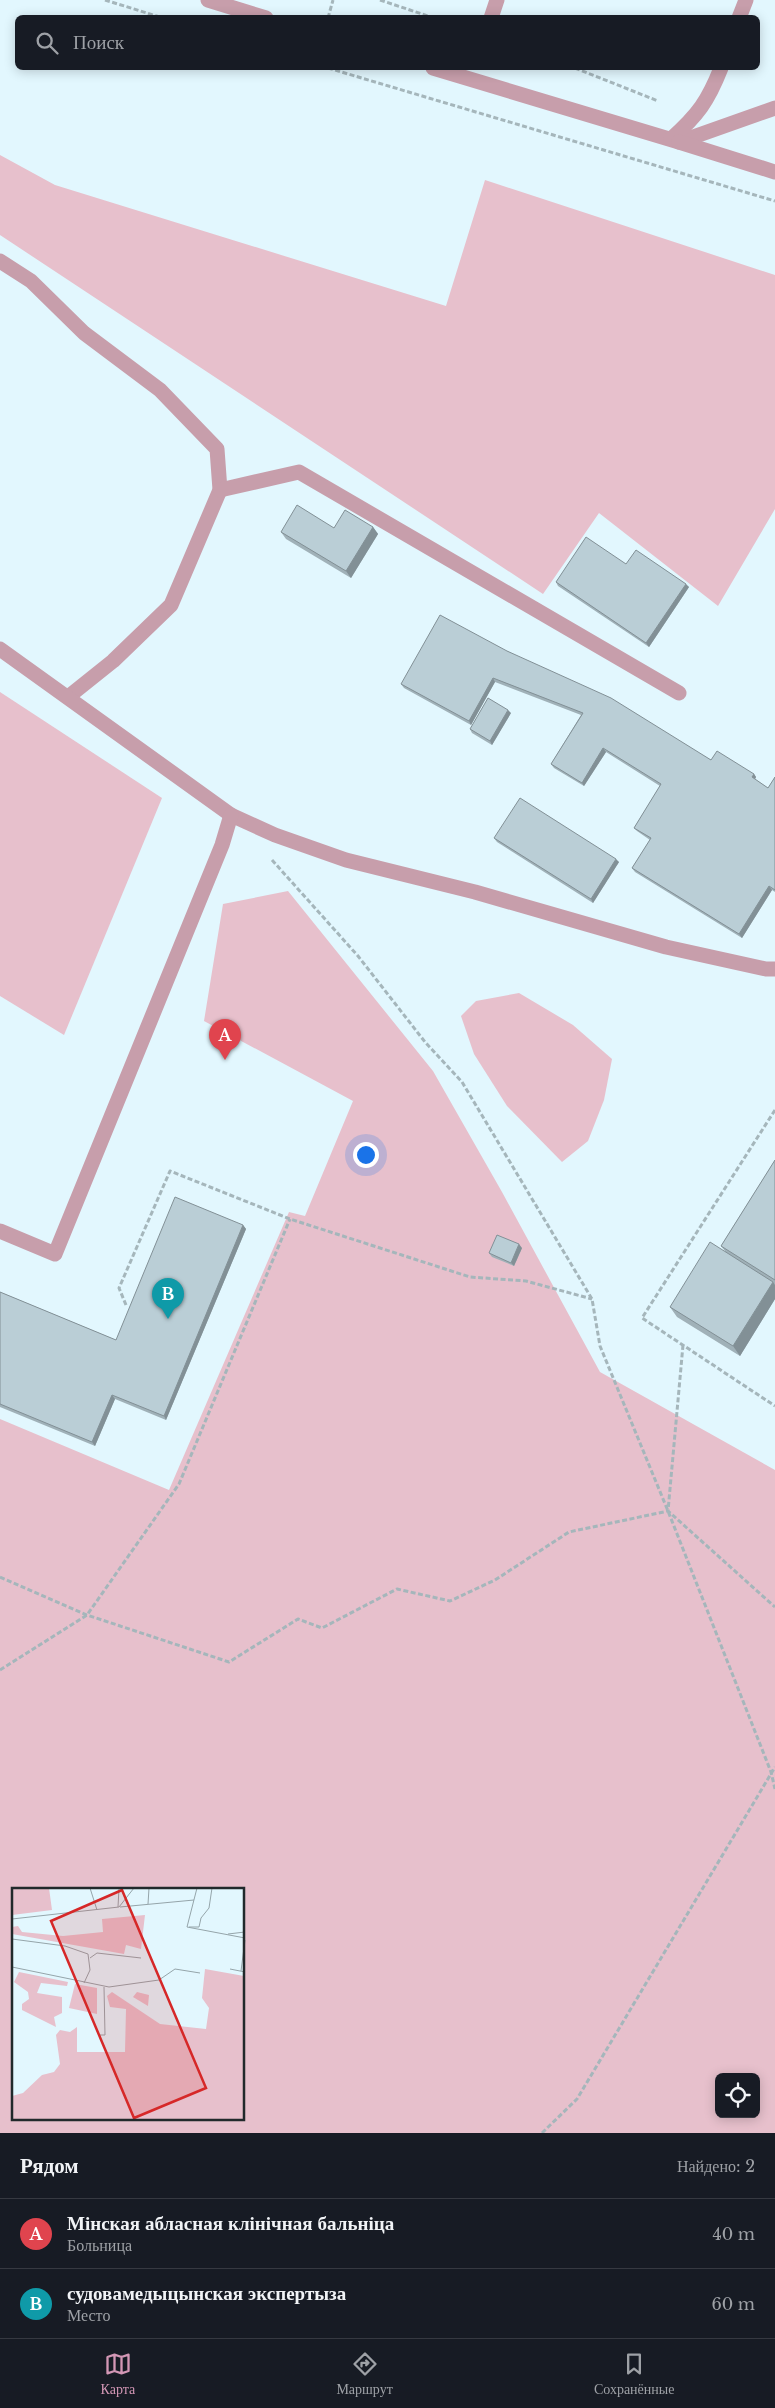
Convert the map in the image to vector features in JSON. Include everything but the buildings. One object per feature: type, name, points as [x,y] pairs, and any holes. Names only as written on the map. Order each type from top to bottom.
[{"type":"street","points":[[208,0],[256,15]]},
{"type":"street","points":[[492,15],[497,0]]},
{"type":"street","points":[[740,15],[746,0]]},
{"type":"street","points":[[449,70],[473,73],[675,141],[775,172]]},
{"type":"street","points":[[675,141],[694,119],[711,93],[720,70]]},
{"type":"street","points":[[675,141],[775,108]]},
{"type":"street","points":[[0,261],[31,281],[84,333],[160,390],[217,449],[220,490],[170,605],[112,661],[68,697]]},
{"type":"street","points":[[220,490],[299,472],[679,692]]},
{"type":"street","points":[[0,649],[232,815],[275,835],[346,860],[475,892],[666,947],[766,970],[775,969]]},
{"type":"street","points":[[0,1231],[56,1254],[222,845],[232,815]]},
{"type":"path","points":[[105,0],[153,15]]},
{"type":"path","points":[[329,15],[333,0]]},
{"type":"path","points":[[380,0],[425,15]]},
{"type":"path","points":[[335,70],[775,202]]},
{"type":"path","points":[[580,70],[658,102]]},
{"type":"path","points":[[272,859],[358,956],[425,1042],[462,1082],[592,1299],[600,1346],[668,1511],[771,1772],[775,1789]]},
{"type":"path","points":[[775,1110],[642,1318],[775,1406]]},
{"type":"path","points":[[126,1304],[119,1288],[170,1171],[290,1219],[470,1277],[526,1281],[592,1299]]},
{"type":"path","points":[[0,1670],[87,1615],[179,1484],[290,1219]]},
{"type":"path","points":[[668,1511],[683,1345]]},
{"type":"path","points":[[0,1577],[87,1615],[228,1662],[298,1619],[322,1628],[397,1589],[450,1601],[494,1580],[569,1532],[668,1511]]},
{"type":"path","points":[[668,1511],[775,1607]]},
{"type":"path","points":[[542,2133],[577,2099],[775,1767]]},
{"type":"shaded area","points":[[0,155],[55,185],[446,306],[485,180],[775,275],[775,509],[718,606],[599,513],[543,594],[0,235]]},
{"type":"shaded area","points":[[0,692],[162,798],[64,1035],[0,996]]},
{"type":"shaded area","points":[[288,891],[433,1071],[502,1192],[600,1372],[775,1470],[775,2133],[0,2133],[0,1419],[169,1490],[289,1212],[305,1216],[353,1101],[204,1021],[223,904]]},
{"type":"shaded area","points":[[519,993],[573,1025],[612,1059],[604,1100],[588,1141],[562,1162],[507,1106],[474,1054],[461,1016],[476,1001]]},
{"type":"place","name":"Мінская абласная клінічная бальніца","points":[[225,1060]]},
{"type":"place","name":"судовамедыцынская экспертыза","points":[[168,1319]]}]
